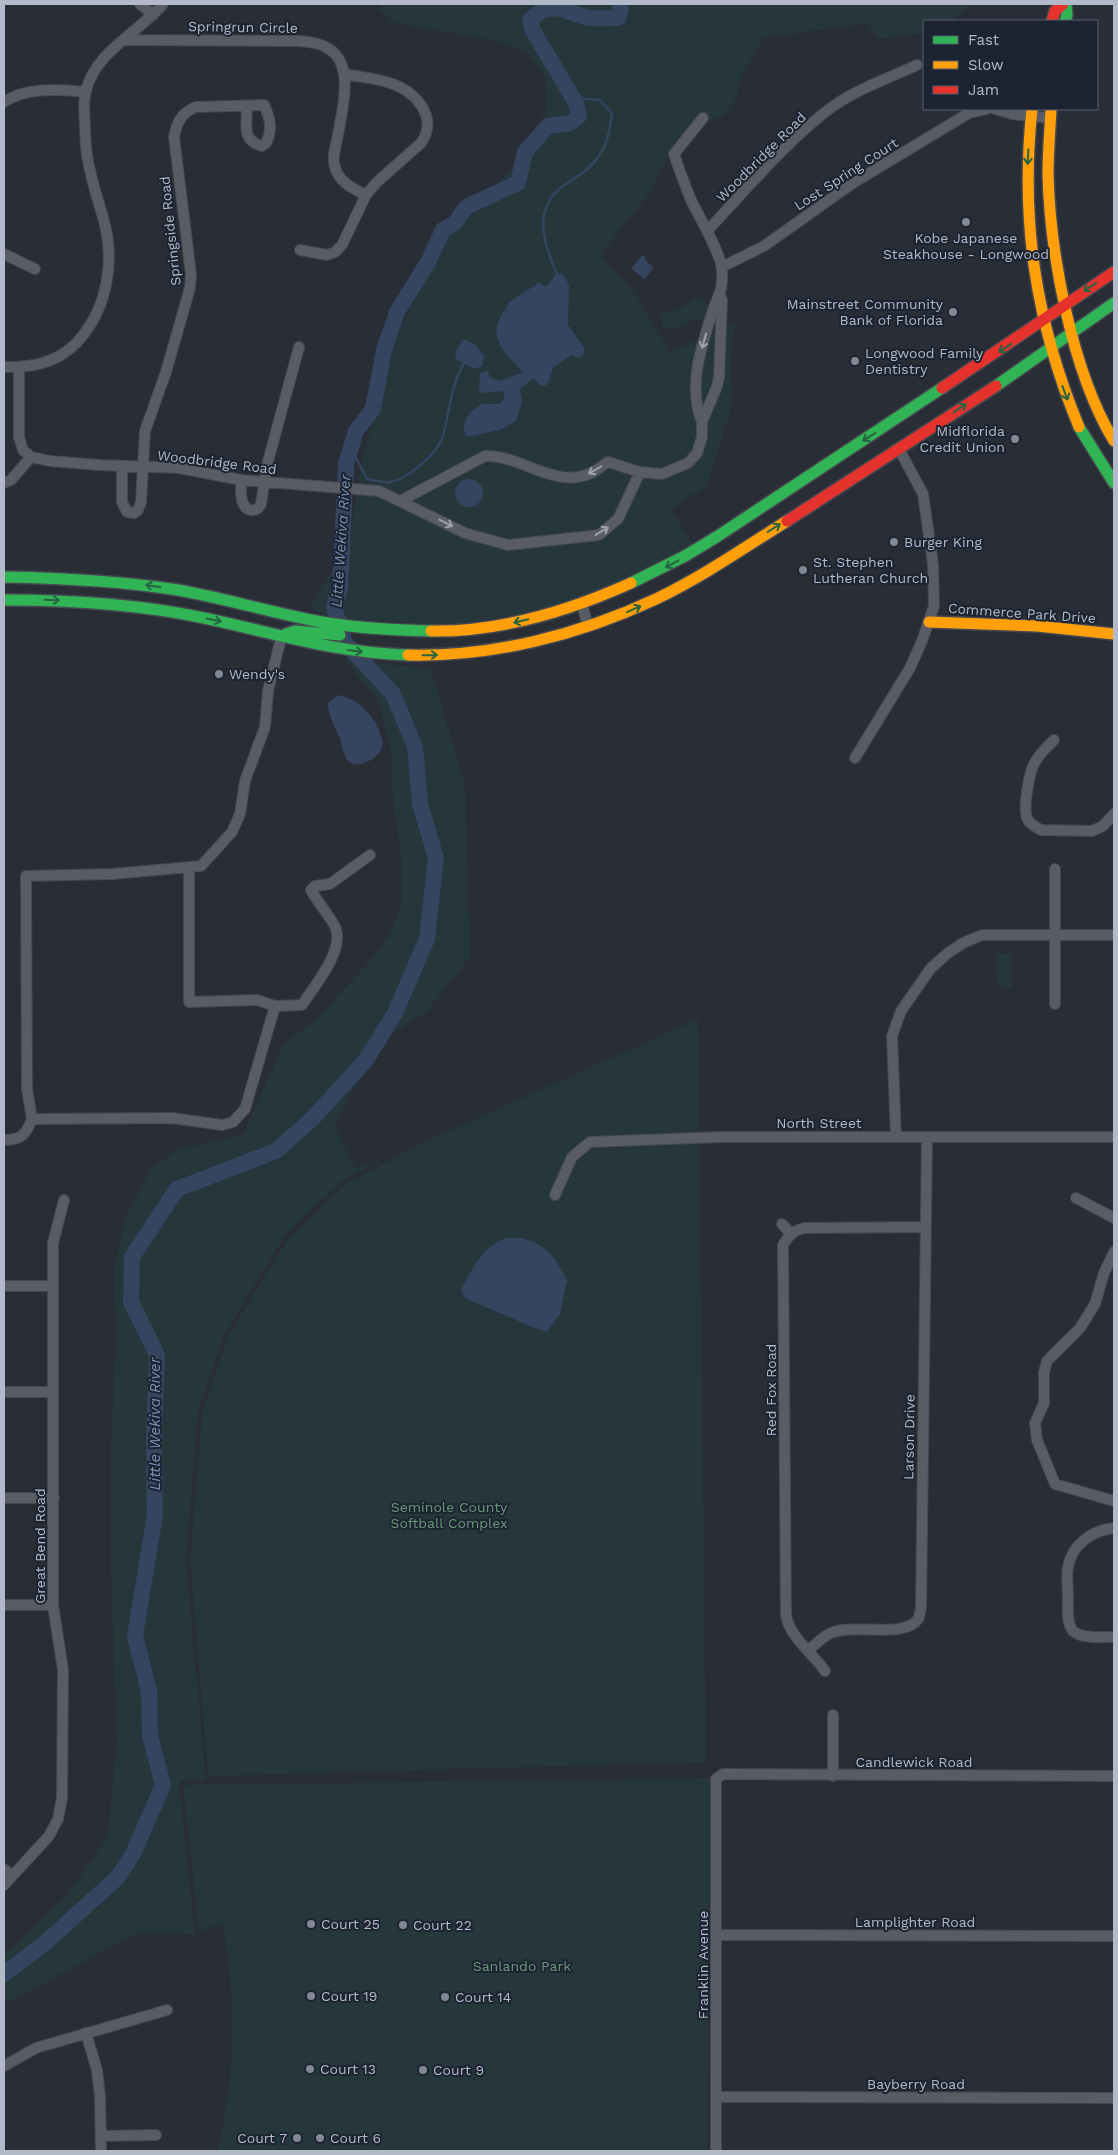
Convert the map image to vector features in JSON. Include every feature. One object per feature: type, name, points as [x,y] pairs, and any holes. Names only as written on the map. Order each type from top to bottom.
[{"type":"main road","points":[[1052,20],[1055,11],[1065,4],[1068,15],[1066,20]]},
{"type":"main road","points":[[1031,113],[1027,174],[1032,261],[1050,347],[1079,428],[1114,483]]},
{"type":"main road","points":[[1051,113],[1048,174],[1057,260],[1071,331],[1080,360],[1106,429],[1114,441]]},
{"type":"main road","points":[[4,577],[50,577],[127,582],[227,599],[303,618],[356,626],[457,631],[520,621],[582,604],[648,577],[714,539],[1020,337],[1066,303],[1114,272]]},
{"type":"main road","points":[[4,600],[51,600],[117,605],[201,618],[328,648],[382,654],[446,654],[484,651],[550,639],[629,611],[691,581],[899,448],[1114,303]]},
{"type":"main road","name":"Commerce Park Drive","points":[[929,622],[1037,626],[1114,634]]},
{"type":"main road","points":[[281,638],[295,631],[411,641],[444,639],[457,631]]},
{"type":"street","points":[[140,4],[153,15]]},
{"type":"street","points":[[4,367],[18,368],[51,362],[77,344],[92,324],[107,278],[108,254],[106,228],[89,166],[84,113],[86,92],[92,74],[100,60],[153,15],[162,4]]},
{"type":"street","name":"Springrun Circle","points":[[125,40],[299,40],[326,47],[342,63],[345,86],[334,167],[345,183],[366,195]]},
{"type":"street","name":"Woodbridge Road","points":[[707,231],[804,130],[833,106],[917,65]]},
{"type":"street","points":[[300,250],[327,255],[335,252],[342,245],[366,195],[376,183],[421,143],[427,135],[429,126],[423,108],[405,91],[392,84],[344,74]]},
{"type":"street","points":[[4,102],[49,89],[86,92]]},
{"type":"street","name":"Springside Road","points":[[122,467],[122,502],[127,512],[134,513],[138,510],[141,502],[146,431],[166,372],[190,288],[191,274],[174,137],[177,122],[186,111],[196,106],[247,107]]},
{"type":"street","name":"Lost Spring Court","points":[[722,267],[764,246],[853,183],[969,113],[982,110]]},
{"type":"street","points":[[999,110],[1012,114],[1051,113]]},
{"type":"street","points":[[402,500],[485,456],[497,455],[546,474],[564,476],[590,474],[608,462],[640,472],[662,474],[688,463],[697,452],[702,437],[702,422],[698,412],[697,369],[703,342],[717,299],[722,290],[722,267],[707,231],[691,200],[674,154],[703,118]]},
{"type":"street","points":[[4,254],[35,268]]},
{"type":"street","points":[[702,422],[716,389],[718,378],[722,300],[720,296]]},
{"type":"street","points":[[241,480],[243,504],[248,509],[254,511],[258,509],[261,504],[267,465],[299,347]]},
{"type":"street","points":[[4,483],[11,480],[31,457],[23,450],[19,437],[18,368]]},
{"type":"street","points":[[855,758],[910,668],[934,606],[934,574],[923,494],[899,448]]},
{"type":"street","name":"Woodbridge Road","points":[[31,457],[50,461],[122,467],[179,468],[265,483],[379,491],[402,500],[465,533],[508,545],[598,534],[618,519],[640,472]]},
{"type":"street","points":[[582,604],[588,627]]},
{"type":"street","points":[[4,1140],[16,1140],[24,1136],[32,1119],[27,1088],[26,876],[112,874],[201,866],[232,832],[240,814],[245,781],[265,727],[268,691],[281,638]]},
{"type":"street","points":[[1054,740],[1034,763],[1030,774],[1026,804],[1027,818],[1034,826],[1041,830],[1092,831],[1103,826],[1114,814]]},
{"type":"street","points":[[189,868],[189,1002],[256,1000],[275,1006],[302,1005],[336,951],[336,928],[317,903],[311,890],[315,886],[330,884],[370,855]]},
{"type":"street","points":[[1054,1004],[1055,869]]},
{"type":"street","points":[[896,1137],[892,1036],[901,1012],[931,968],[956,948],[982,935],[1114,935]]},
{"type":"street","points":[[32,1119],[172,1118],[222,1125],[233,1122],[245,1109],[275,1006]]},
{"type":"street","name":"North Street","points":[[555,1195],[572,1156],[590,1142],[722,1137],[1114,1136]]},
{"type":"street","name":"Larson Drive","points":[[809,1650],[831,1632],[846,1629],[900,1629],[911,1626],[919,1618],[921,1588],[927,1137]]},
{"type":"street","points":[[1076,1198],[1114,1218]]},
{"type":"street","name":"Great Bend Road","points":[[4,1885],[49,1836],[58,1819],[62,1798],[63,1670],[53,1605],[53,1243],[64,1200]]},
{"type":"street","points":[[782,1224],[791,1234],[804,1228],[926,1227]]},
{"type":"street","name":"Red Fox Road","points":[[791,1234],[783,1246],[786,1616],[788,1627],[795,1637],[809,1650],[825,1672]]},
{"type":"street","points":[[1114,1252],[1104,1273],[1095,1304],[1080,1328],[1047,1361],[1044,1372],[1044,1402],[1035,1423],[1037,1440],[1055,1484],[1114,1501]]},
{"type":"street","points":[[4,1286],[53,1286]]},
{"type":"street","points":[[4,1392],[53,1392]]},
{"type":"street","points":[[4,1498],[54,1498]]},
{"type":"street","points":[[1114,1528],[1105,1529],[1085,1538],[1073,1551],[1068,1567],[1068,1605],[1069,1623],[1074,1632],[1086,1636],[1114,1638]]},
{"type":"street","points":[[4,1605],[53,1605]]},
{"type":"street","points":[[833,1715],[833,1776]]},
{"type":"street","name":"Candlewick Road","points":[[716,1779],[723,1774],[1114,1776]]},
{"type":"street","name":"Franklin Avenue","points":[[716,1779],[716,2151]]},
{"type":"street","points":[[4,1869],[12,1876]]},
{"type":"street","name":"Lamplighter Road","points":[[716,1935],[1114,1936]]},
{"type":"street","points":[[4,2066],[36,2048],[167,2010]]},
{"type":"street","points":[[86,2033],[97,2070],[100,2097],[101,2151]]},
{"type":"street","name":"Bayberry Road","points":[[717,2097],[1114,2098]]},
{"type":"street","points":[[101,2136],[156,2135]]},
{"type":"green space","points":[[380,4],[970,4],[953,20],[923,20],[923,33],[877,39],[868,23],[763,38],[741,77],[736,99],[724,114],[678,140],[667,157],[652,190],[601,254],[637,297],[670,352],[735,323],[730,360],[732,405],[707,485],[670,510],[694,545],[602,591],[547,609],[456,625],[328,618],[310,606],[349,543],[361,465],[394,343],[439,245],[482,205],[525,152],[547,109],[546,80],[529,54],[501,42],[395,23],[379,9]],"holes":[[[555,275],[569,290],[567,306],[568,323],[585,353],[581,357],[571,355],[559,362],[552,370],[550,379],[541,386],[523,371],[499,320],[518,298],[540,282],[543,286],[547,286]]]},
{"type":"green space","points":[[698,297],[710,305],[705,322],[692,320],[678,328],[663,329],[660,314],[675,311]]},
{"type":"green space","points":[[344,659],[431,669],[465,786],[470,957],[428,1010],[385,1038],[341,1111],[335,1127],[356,1169],[390,1155],[342,1181],[285,1236],[225,1333],[198,1412],[186,1561],[206,1780],[182,1780],[179,1784],[195,1934],[137,1933],[4,2005],[4,1955],[67,1896],[108,1835],[117,1739],[111,1578],[111,1444],[116,1340],[114,1271],[125,1218],[151,1169],[176,1150],[243,1134],[284,1045],[315,1020],[372,959],[388,937],[401,909],[401,855],[393,800],[391,752],[379,701]]},
{"type":"green space","points":[[996,954],[1012,954],[1012,987],[997,987]]},
{"type":"green space","name":"Seminole County Softball Complex","points":[[698,1019],[706,1762],[208,1776],[190,1561],[202,1414],[228,1336],[288,1239],[344,1185],[424,1142]]},
{"type":"green space","name":"Sanlando Park","points":[[711,1778],[707,2151],[217,2151],[228,2094],[231,2066],[232,2009],[230,1980],[222,1923],[199,1932],[183,1785]]},
{"type":"water","points":[[643,255],[646,257],[644,259],[654,268],[644,279],[631,268]]},
{"type":"water","points":[[561,273],[569,285],[568,325],[585,349],[583,356],[579,358],[571,355],[553,368],[546,385],[541,386],[533,379],[520,389],[522,402],[516,421],[500,430],[467,437],[464,427],[465,422],[473,410],[482,404],[500,404],[503,401],[505,391],[483,393],[479,391],[480,373],[487,371],[491,378],[500,381],[523,372],[502,349],[497,335],[499,320],[509,302],[540,282],[543,286],[547,286],[555,275]]},
{"type":"water","points":[[463,339],[475,344],[484,356],[482,366],[474,369],[456,359],[455,353]]},
{"type":"water","points":[[469,479],[479,483],[483,493],[479,503],[469,507],[459,503],[455,493],[459,483]]},
{"type":"water","points":[[338,695],[359,704],[370,715],[378,728],[382,742],[381,750],[369,761],[354,764],[346,758],[328,708],[328,703]]},
{"type":"water","points":[[506,1238],[523,1238],[546,1249],[558,1264],[567,1280],[560,1314],[547,1332],[465,1298],[461,1289],[478,1260],[496,1243]]},
{"type":"waterway","name":"Little Wekiva River","points":[[4,1974],[45,1943],[118,1877],[133,1854],[163,1785],[150,1736],[149,1691],[135,1636],[155,1515],[154,1438],[157,1355],[131,1302],[132,1257],[177,1189],[276,1151],[313,1118],[366,1060],[395,1013],[427,939],[436,858],[420,804],[415,747],[393,694],[345,643],[334,607],[340,588],[346,464],[356,431],[373,409],[384,350],[397,312],[428,262],[443,230],[455,223],[466,207],[518,183],[525,152],[548,126],[570,123],[579,116],[576,103],[533,31],[530,20],[537,14],[551,8],[557,8],[589,18],[618,18],[621,9],[619,4]]},
{"type":"waterway","points":[[557,274],[548,251],[543,228],[547,206],[553,196],[592,164],[603,150],[612,114],[600,100],[573,98]]},
{"type":"waterway","points":[[351,448],[367,479],[390,482],[404,477],[420,465],[434,452],[442,439],[453,390],[465,362]]},
{"type":"traffic: fast","points":[[1065,20],[1066,4]]},
{"type":"traffic: fast","points":[[996,386],[1114,303]]},
{"type":"traffic: fast","points":[[631,583],[685,556],[718,536],[942,388]]},
{"type":"traffic: fast","points":[[1079,427],[1114,483]]},
{"type":"traffic: fast","points":[[4,577],[91,580],[134,584],[195,593],[326,623],[371,628],[431,631]]},
{"type":"traffic: fast","points":[[4,600],[79,602],[154,609],[330,646],[408,655]]},
{"type":"traffic: fast","points":[[286,634],[295,631],[340,635]]},
{"type":"traffic: slow","points":[[1032,110],[1028,191],[1035,271],[1052,349],[1079,427]]},
{"type":"traffic: slow","points":[[1051,110],[1048,174],[1050,206],[1053,240],[1066,312],[1086,381],[1099,413],[1114,441]]},
{"type":"traffic: slow","points":[[408,655],[440,655],[504,648],[566,633],[597,623],[656,599],[690,581],[787,521]]},
{"type":"traffic: slow","points":[[431,631],[483,628],[534,618],[559,611],[631,583]]},
{"type":"traffic: slow","points":[[929,622],[1037,626],[1114,634]]},
{"type":"traffic: jam","points":[[1052,20],[1055,11],[1063,4]]},
{"type":"traffic: jam","points":[[942,388],[1114,272]]},
{"type":"traffic: jam","points":[[787,521],[996,386]]},
{"type":"place","name":"Kobe Japanese Steakhouse - Longwood","points":[[966,222]]},
{"type":"place","name":"Mainstreet Community Bank of Florida","points":[[953,312]]},
{"type":"place","name":"Longwood Family Dentistry","points":[[855,361]]},
{"type":"place","name":"Midflorida Credit Union","points":[[1015,439]]},
{"type":"place","name":"Burger King","points":[[894,542]]},
{"type":"place","name":"St. Stephen Lutheran Church","points":[[803,570]]},
{"type":"place","name":"Wendy's","points":[[219,674]]},
{"type":"place","name":"Court 25","points":[[311,1924]]},
{"type":"place","name":"Court 22","points":[[403,1925]]},
{"type":"place","name":"Court 19","points":[[311,1996]]},
{"type":"place","name":"Court 14","points":[[445,1997]]},
{"type":"place","name":"Court 13","points":[[310,2069]]},
{"type":"place","name":"Court 9","points":[[423,2070]]},
{"type":"place","name":"Court 7","points":[[297,2138]]},
{"type":"place","name":"Court 6","points":[[320,2138]]}]
